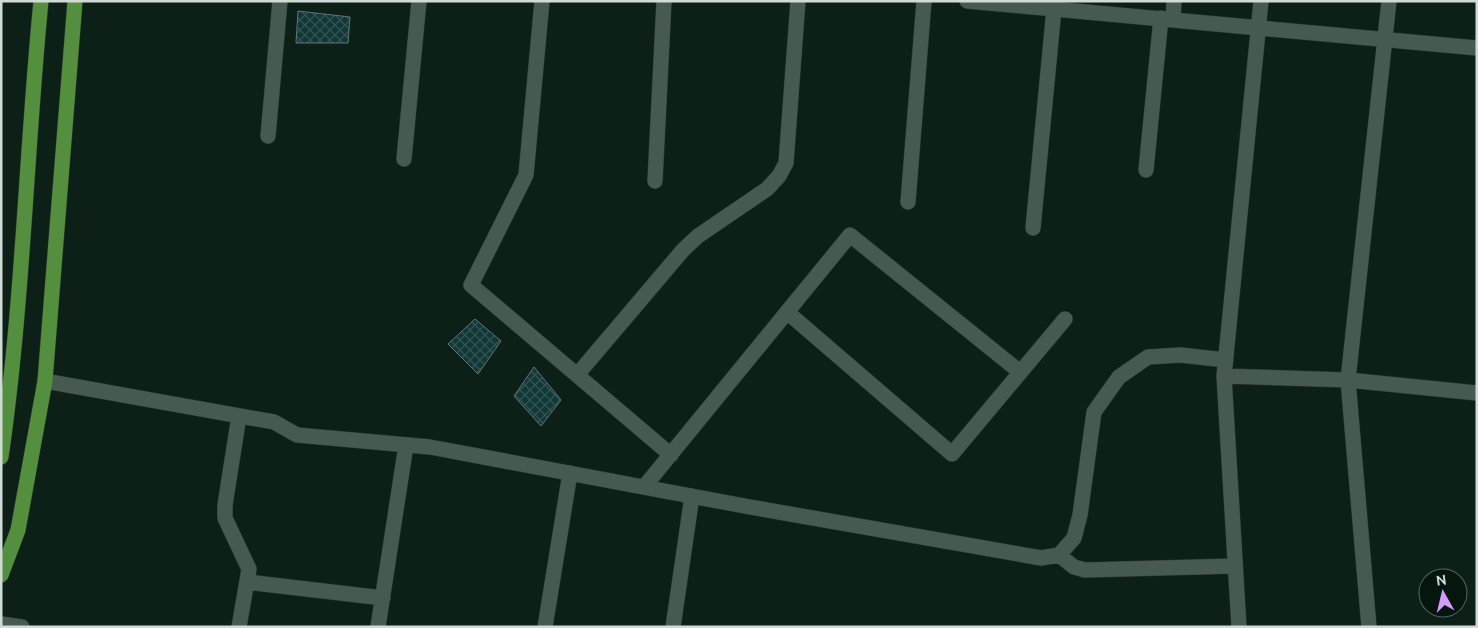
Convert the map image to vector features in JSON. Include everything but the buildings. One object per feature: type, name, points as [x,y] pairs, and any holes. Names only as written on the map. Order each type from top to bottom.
[{"type":"highway","points":[[1,457],[13,374],[32,99],[41,1]]},
{"type":"highway","points":[[1,575],[18,530],[45,382],[75,1]]},
{"type":"street","points":[[268,136],[280,1]]},
{"type":"street","points":[[404,159],[419,1]]},
{"type":"street","points":[[542,1],[526,175],[471,285],[671,455]]},
{"type":"street","points":[[655,181],[664,1]]},
{"type":"street","points":[[577,375],[682,250],[698,236],[767,188],[779,176],[786,162],[798,1]]},
{"type":"street","points":[[908,202],[924,1]]},
{"type":"street","points":[[967,1],[1477,48]]},
{"type":"street","points":[[1146,170],[1166,19],[1174,1]]},
{"type":"street","points":[[1238,627],[1224,376],[1261,1]]},
{"type":"street","points":[[1369,627],[1348,380],[1389,1]]},
{"type":"street","points":[[1033,228],[1054,9]]},
{"type":"street","points":[[644,488],[850,235],[1020,372]]},
{"type":"street","points":[[787,312],[952,454],[1065,319]]},
{"type":"street","points":[[45,382],[274,422],[297,435],[430,447],[644,488],[1041,558],[1059,555],[1074,538],[1080,515],[1094,412],[1118,377],[1148,356],[1180,355],[1226,360]]},
{"type":"street","points":[[1224,376],[1348,380],[1477,393]]},
{"type":"street","points":[[239,416],[225,505],[225,518],[249,569],[239,627]]},
{"type":"street","points":[[378,627],[406,445]]},
{"type":"street","points":[[545,627],[570,473]]},
{"type":"street","points":[[673,627],[692,496]]},
{"type":"street","points":[[1059,555],[1074,567],[1085,570],[1235,566]]},
{"type":"street","points":[[247,582],[383,598]]},
{"type":"street","points":[[1,624],[22,627]]}]
